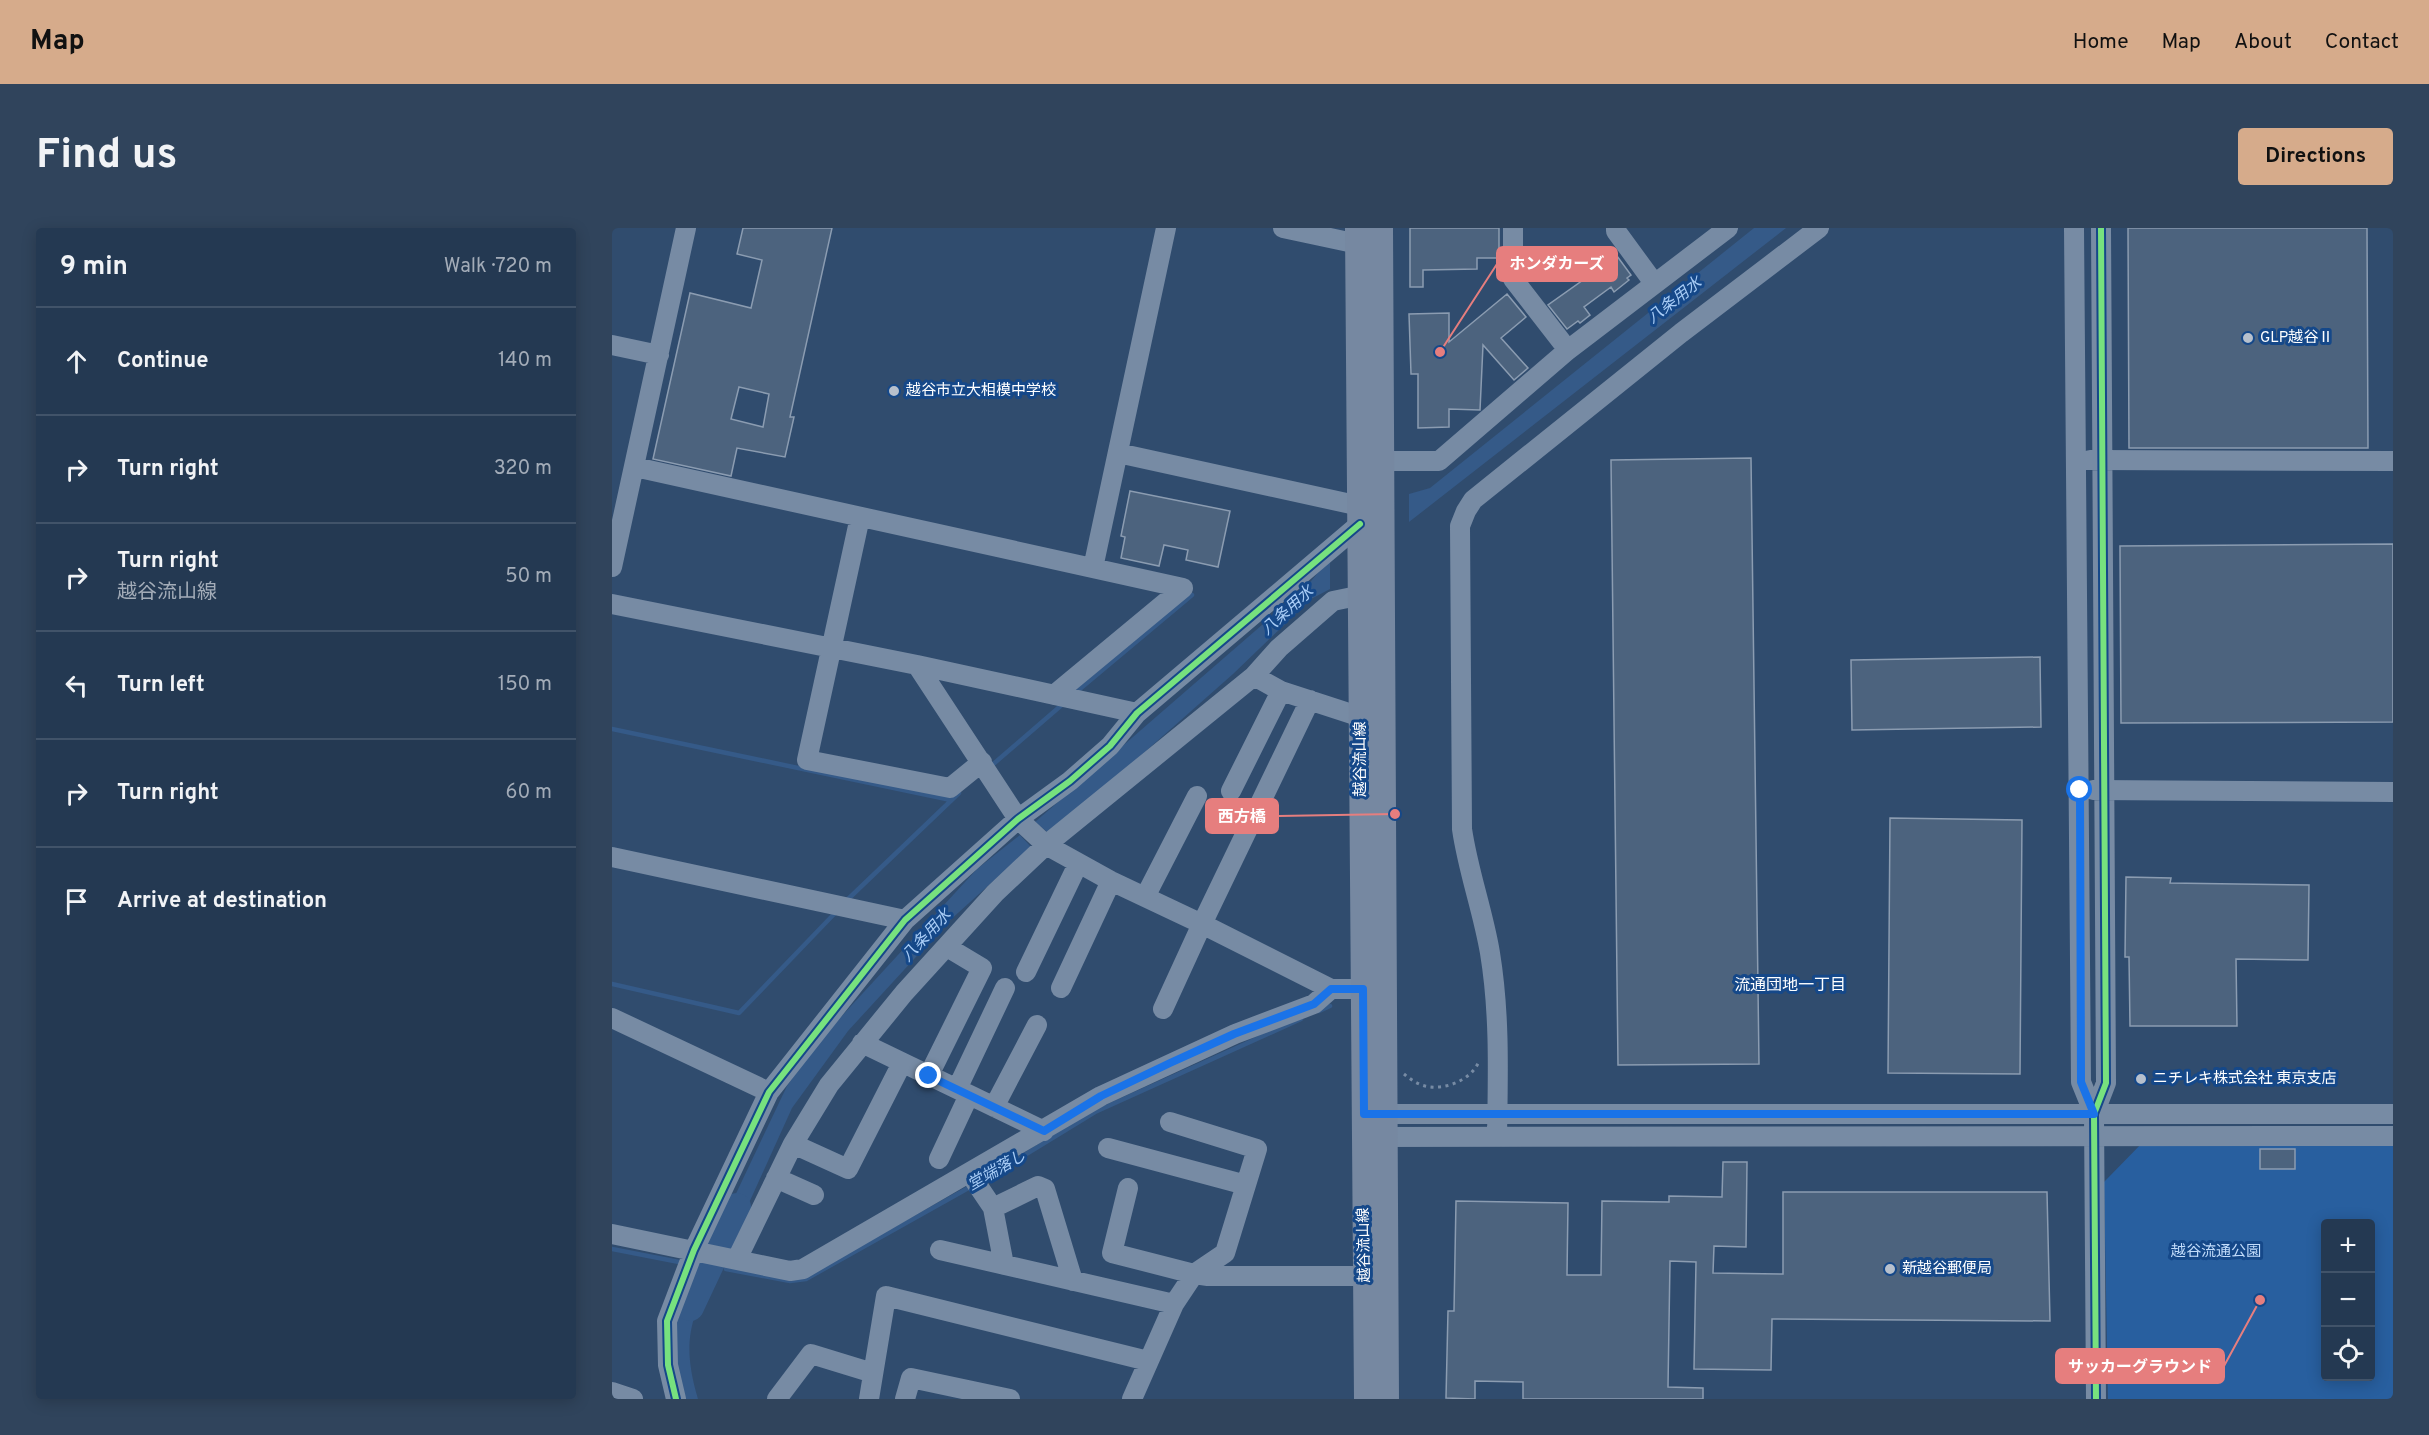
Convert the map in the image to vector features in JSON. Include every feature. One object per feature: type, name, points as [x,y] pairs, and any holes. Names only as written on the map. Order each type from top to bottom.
[{"type":"main road","name":"越谷流山線","points":[[1367,1399],[1366,1276],[1375,1125],[1382,461],[1369,236]]},
{"type":"main road","name":"越谷流山線","points":[[1369,236],[1360,515],[1363,989],[1375,1125],[1386,1399]]},
{"type":"street","points":[[612,567],[686,228]]},
{"type":"street","points":[[1093,568],[1166,228]]},
{"type":"street","points":[[1283,228],[1369,236]]},
{"type":"street","points":[[1513,228],[1513,279],[1568,350]]},
{"type":"street","points":[[1616,228],[1654,283]]},
{"type":"street","points":[[1382,461],[1439,461],[1568,350],[1728,228]]},
{"type":"street","points":[[1497,1136],[1495,988],[1490,950],[1466,855],[1462,829],[1461,526],[1473,500],[1681,333],[1819,228]]},
{"type":"street","points":[[2074,228],[2081,1082],[2094,1114]]},
{"type":"street","points":[[2096,1399],[2094,1114],[2106,1083],[2101,228]]},
{"type":"street","points":[[612,345],[659,355]]},
{"type":"street","points":[[1118,453],[1360,515]]},
{"type":"street","points":[[2075,460],[2393,461]]},
{"type":"street","points":[[635,467],[1183,588],[1054,695]]},
{"type":"street","points":[[675,1399],[668,1365],[667,1321],[769,1092],[905,920],[1110,746],[1137,713],[1360,515]]},
{"type":"street","points":[[860,517],[807,760],[950,788],[981,762]]},
{"type":"street","points":[[730,1257],[829,1085],[862,1043],[995,893],[1044,842],[1254,676],[1279,648],[1333,601],[1362,595]]},
{"type":"street","points":[[612,604],[917,665],[1137,713]]},
{"type":"street","points":[[917,665],[1021,822],[1044,842],[1078,864],[1111,881],[1331,989],[1363,989]]},
{"type":"street","points":[[1254,676],[1281,691],[1361,717]]},
{"type":"street","points":[[1231,791],[1281,691]]},
{"type":"street","points":[[1163,1009],[1310,700]]},
{"type":"street","points":[[2080,790],[2393,792]]},
{"type":"street","points":[[1145,897],[1197,796]]},
{"type":"street","points":[[612,857],[905,920]]},
{"type":"street","points":[[1026,972],[1078,864]]},
{"type":"street","points":[[1061,988],[1111,881]]},
{"type":"street","points":[[929,1076],[982,968],[947,947]]},
{"type":"street","points":[[939,1159],[1005,988]]},
{"type":"street","points":[[612,1234],[790,1271],[803,1269],[1101,1096],[1234,1034],[1314,1004],[1331,989]]},
{"type":"street","points":[[612,1018],[769,1092]]},
{"type":"street","points":[[994,1107],[1036,1025]]},
{"type":"street","points":[[862,1043],[1044,1131]]},
{"type":"street","points":[[793,1144],[848,1169],[902,1063]]},
{"type":"street","points":[[1375,1125],[1497,1113],[2393,1114]]},
{"type":"street","points":[[1132,1399],[1174,1304],[1194,1274],[1225,1253],[1257,1149],[1170,1122]]},
{"type":"street","points":[[1375,1125],[1497,1136],[2094,1138],[2393,1136]]},
{"type":"street","points":[[1108,1148],[1246,1185]]},
{"type":"street","points":[[970,1174],[987,1200],[1004,1264]]},
{"type":"street","points":[[776,1178],[814,1195]]},
{"type":"street","points":[[987,1200],[1038,1186],[1046,1189],[1073,1281]]},
{"type":"street","points":[[1128,1188],[1112,1253],[1194,1274],[1366,1276]]},
{"type":"street","points":[[940,1250],[1174,1304]]},
{"type":"street","points":[[869,1399],[886,1296],[1148,1361]]},
{"type":"street","points":[[777,1399],[811,1354],[873,1373]]},
{"type":"street","points":[[905,1399],[911,1378],[1011,1399]]},
{"type":"street","points":[[612,1392],[633,1399]]},
{"type":"path","points":[[1402,1073],[1427,1087],[1454,1084],[1466,1078],[1477,1067],[1481,1057]]},
{"type":"green space","name":"越谷流通公園","points":[[2146,1139],[2393,1143],[2393,1399],[2108,1399],[2104,1182]]},
{"type":"water","points":[[1754,228],[1786,228],[1409,522],[1409,494],[1430,488]]},
{"type":"water","points":[[1330,558],[1330,589],[1311,599],[1233,674],[1051,835],[1035,822],[1307,586]]},
{"type":"water","points":[[1020,835],[1031,847],[948,922],[848,1031],[792,1108],[730,1245],[714,1240],[787,1086],[817,1043],[977,869]]},
{"type":"water","points":[[695,1270],[714,1273],[694,1319],[689,1348],[698,1399],[681,1399],[672,1359],[678,1314]]},
{"type":"building","points":[[743,228],[832,228],[790,417],[794,417],[785,457],[737,448],[731,476],[653,459],[690,293],[751,308],[762,260],[737,254]],"holes":[[[739,387],[769,394],[763,427],[731,419]]]},
{"type":"building","points":[[1410,228],[1499,228],[1499,258],[1477,258],[1477,269],[1423,270],[1423,287],[1410,287]]},
{"type":"building","name":"GLP越谷Ⅱ","points":[[2128,228],[2367,228],[2368,448],[2129,448]]},
{"type":"building","points":[[1617,256],[1631,275],[1627,278],[1629,280],[1614,292],[1611,287],[1584,307],[1590,315],[1567,329],[1548,305]]},
{"type":"building","points":[[1507,294],[1526,317],[1501,338],[1528,368],[1514,380],[1483,345],[1480,410],[1449,409],[1449,427],[1418,428],[1418,374],[1411,374],[1409,314],[1449,313],[1449,342]]},
{"type":"building","points":[[1751,458],[1759,1064],[1618,1065],[1611,460]]},
{"type":"building","points":[[1130,491],[1230,511],[1218,567],[1186,560],[1188,550],[1164,545],[1159,566],[1121,558],[1125,537],[1121,536]]},
{"type":"building","points":[[2393,544],[2393,722],[2121,723],[2120,546]]},
{"type":"building","points":[[2040,657],[2041,727],[1852,730],[1851,660]]},
{"type":"building","points":[[1890,818],[2022,820],[2020,1074],[1888,1073]]},
{"type":"building","points":[[2126,877],[2171,878],[2170,883],[2309,885],[2308,960],[2236,959],[2237,1026],[2130,1026],[2129,957],[2125,957]]},
{"type":"building","points":[[2260,1149],[2295,1149],[2295,1169],[2260,1169]]},
{"type":"building","points":[[1723,1162],[1747,1162],[1746,1247],[1714,1246],[1713,1273],[1783,1274],[1783,1192],[2047,1192],[2050,1321],[1772,1319],[1771,1370],[1694,1369],[1696,1262],[1670,1261],[1668,1387],[1703,1388],[1703,1399],[1523,1399],[1523,1382],[1475,1381],[1475,1399],[1446,1398],[1448,1311],[1454,1311],[1456,1201],[1568,1203],[1567,1275],[1601,1275],[1602,1201],[1669,1202],[1669,1196],[1722,1197]]},
{"type":"waterway","points":[[1075,693],[1192,595]]},
{"type":"waterway","points":[[991,766],[1064,703]]},
{"type":"waterway","points":[[612,729],[951,800]]},
{"type":"waterway","points":[[846,901],[959,793]]},
{"type":"waterway","points":[[612,984],[739,1013],[836,912]]},
{"type":"waterway","name":"堂端落し","points":[[1319,1011],[1330,1006]]},
{"type":"waterway","name":"堂端落し","points":[[982,1181],[1095,1112],[1301,1019]]},
{"type":"waterway","name":"堂端落し","points":[[726,1269],[790,1281],[806,1279],[972,1186]]},
{"type":"waterway","name":"八条用水","points":[[690,1307],[737,1207]]},
{"type":"waterway","name":"堂端落し","points":[[612,1249],[679,1262]]},
{"type":"cycle path","points":[[2096,1399],[2094,1114],[2106,1083],[2101,228]]},
{"type":"cycle path","points":[[676,1399],[668,1365],[667,1321],[694,1250],[769,1092],[905,920],[1018,819],[1070,781],[1110,746],[1137,713],[1360,524]]},
{"type":"place","name":"GLP越谷Ⅱ","points":[[2248,338]]},
{"type":"place","name":"ホンダカーズ","points":[[1440,352]]},
{"type":"place","name":"越谷市立大相模中学校","points":[[894,391]]},
{"type":"place","name":"西方橋","points":[[1395,814]]},
{"type":"place","name":"ニチレキ株式会社 東京支店","points":[[2141,1079]]},
{"type":"place","name":"新越谷郵便局","points":[[1890,1269]]},
{"type":"place","name":"サッカーグラウンド","points":[[2260,1300]]},
{"type":"district","name":"流通団地一丁目","points":[[1790,986]]},
{"type":"route","points":[[929,1076],[1044,1131],[1101,1096],[1234,1034],[1314,1004],[1331,989],[1363,989],[1364,1114],[2094,1114],[2081,1082],[2080,790]]}]
